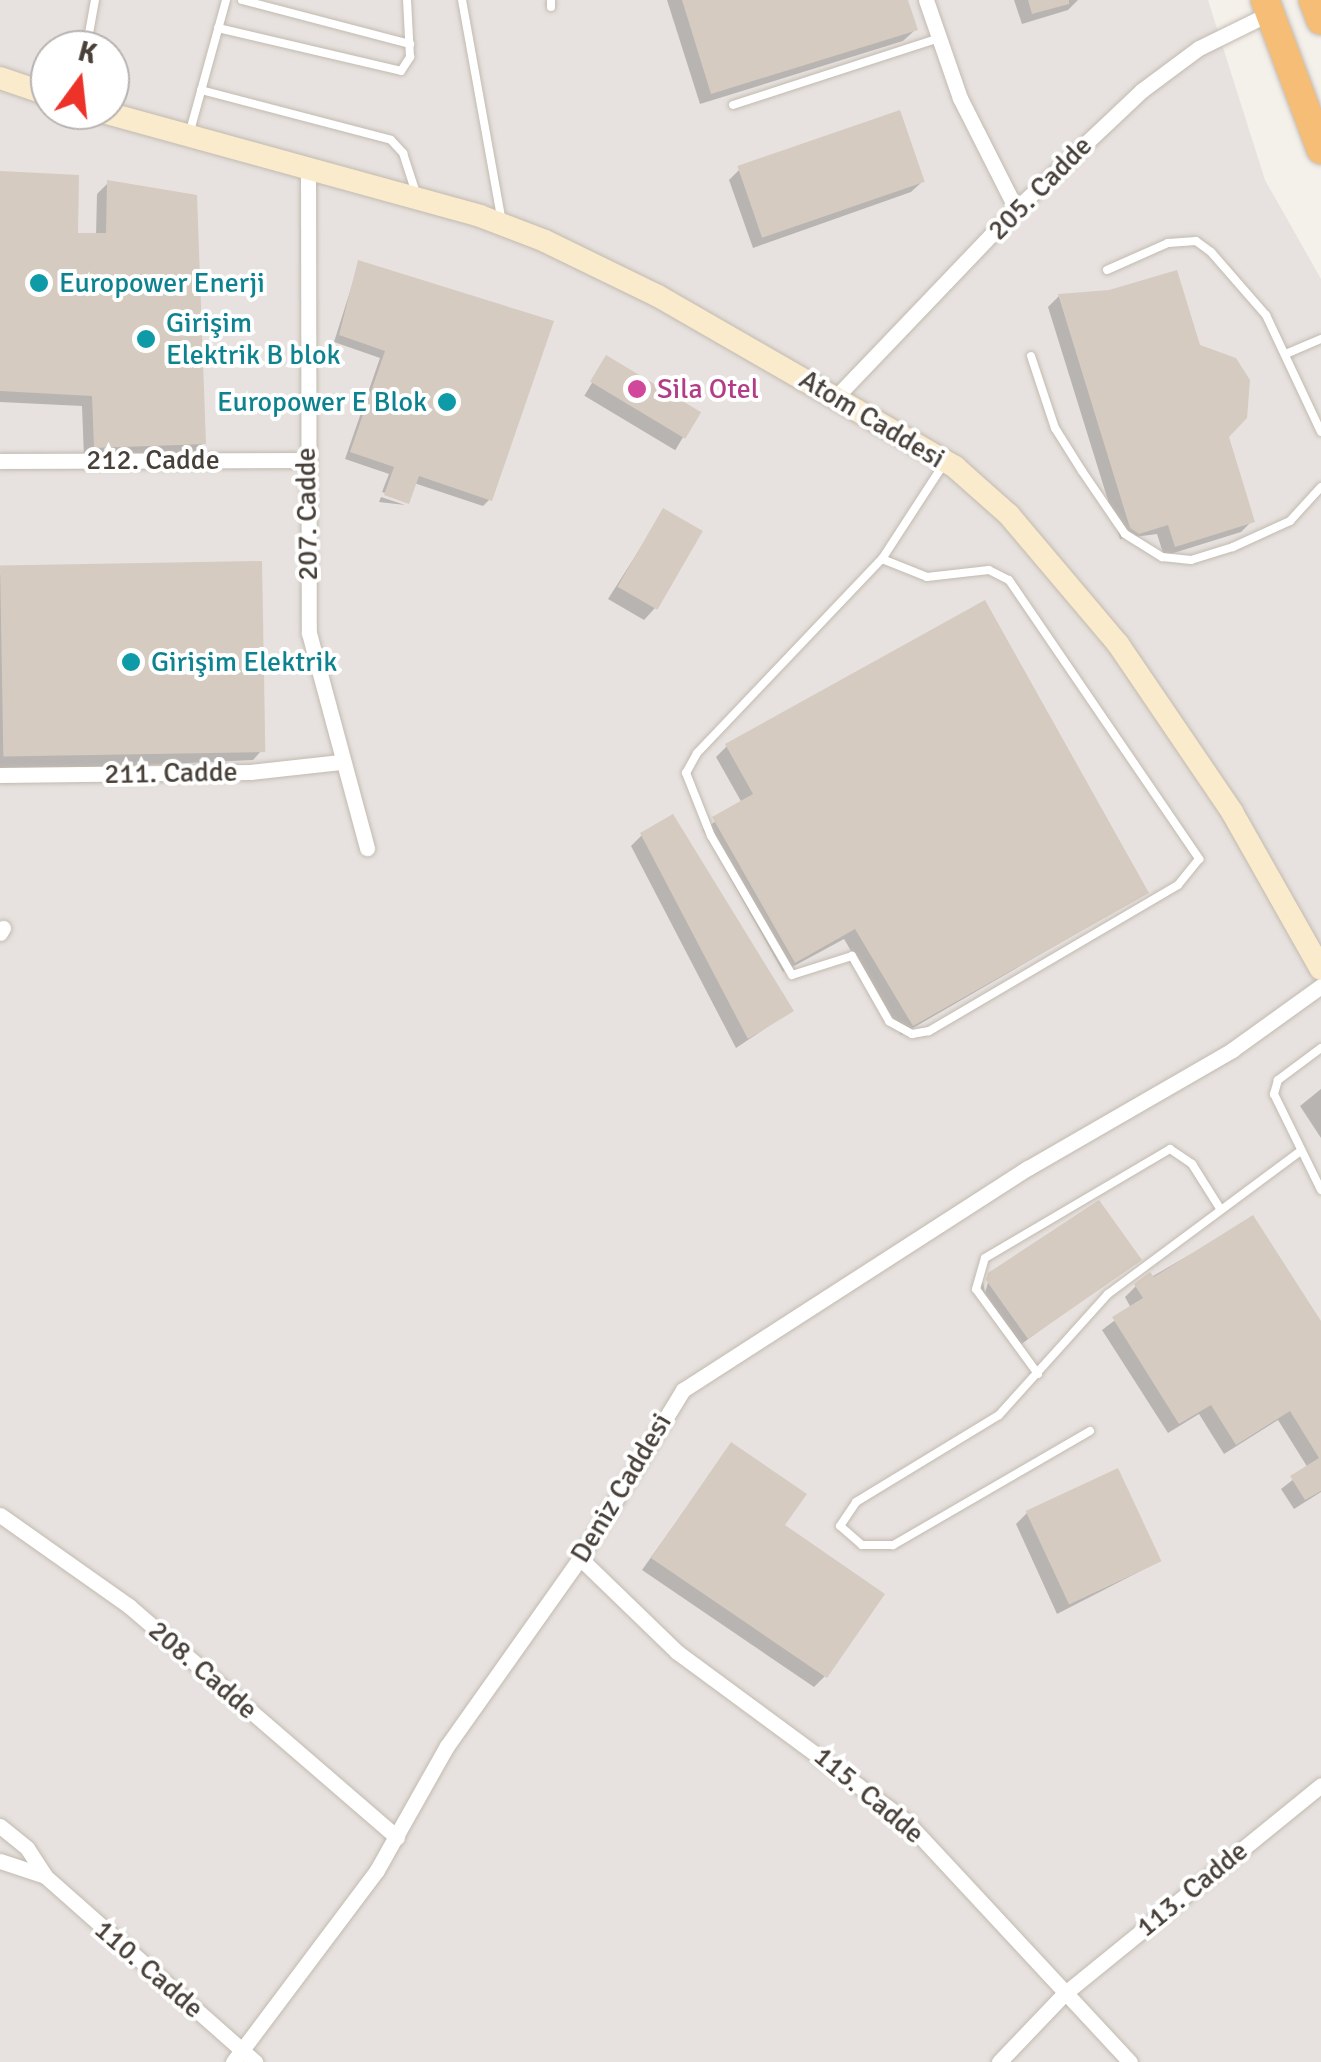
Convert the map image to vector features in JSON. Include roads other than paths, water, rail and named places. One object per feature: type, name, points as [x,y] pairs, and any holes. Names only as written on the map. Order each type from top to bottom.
[{"type":"highway","points":[[1313,0],[1321,21]]},
{"type":"highway","points":[[1267,7],[1321,150]]},
{"type":"street","points":[[926,0],[939,38],[1016,209]]},
{"type":"street","name":"205. Cadde","points":[[837,396],[1016,209],[1141,90],[1199,48],[1267,7]]},
{"type":"street","points":[[0,78],[30,88]]},
{"type":"street","name":"Atom Caddesi","points":[[130,120],[502,223],[658,296],[946,462],[1009,515],[1118,644],[1232,812],[1321,969]]},
{"type":"street","name":"207. Cadde","points":[[308,172],[309,633],[340,762],[368,848]]},
{"type":"street","name":"212. Cadde","points":[[0,461],[306,460]]},
{"type":"street","name":"211. Cadde","points":[[0,775],[250,772],[340,762]]},
{"type":"street","name":"Deniz Caddesi","points":[[236,2056],[398,1837],[447,1746],[580,1558],[667,1409],[698,1377],[1028,1168],[1232,1050],[1321,986]]},
{"type":"street","name":"208. Cadde","points":[[0,1514],[129,1606],[398,1837]]},
{"type":"street","name":"115. Cadde","points":[[580,1558],[677,1652],[906,1821],[1130,2062]]},
{"type":"street","name":"113. Cadde","points":[[999,2062],[1064,1994],[1321,1785]]},
{"type":"street","name":"110. Cadde","points":[[0,1826],[28,1848],[45,1876],[236,2056],[254,2062]]},
{"type":"street","name":"110. Cadde","points":[[0,1861],[45,1876]]},
{"type":"lane","points":[[90,30],[95,0]]},
{"type":"lane","points":[[188,137],[226,0]]},
{"type":"lane","points":[[242,0],[410,44]]},
{"type":"lane","points":[[218,28],[390,72],[409,67],[408,0]]},
{"type":"lane","points":[[462,0],[502,223]]},
{"type":"lane","points":[[733,104],[939,38]]},
{"type":"lane","points":[[201,90],[391,140],[404,153],[418,200]]},
{"type":"lane","points":[[1106,270],[1145,249],[1196,242],[1266,315],[1288,353],[1321,432]]},
{"type":"lane","points":[[1288,353],[1321,338]]},
{"type":"lane","points":[[1031,356],[1055,428],[1082,471],[1125,534],[1162,557],[1191,560],[1233,547],[1290,521],[1321,487]]},
{"type":"lane","points":[[882,560],[926,578],[989,570],[1009,580],[1199,859],[1178,885],[928,1031],[912,1034],[888,1020],[852,956],[792,975],[711,836],[686,773],[696,753],[882,560],[946,462]]},
{"type":"lane","points":[[1321,1048],[1278,1080],[1274,1094],[1299,1152],[1321,1190]]},
{"type":"lane","points":[[1038,1374],[976,1289],[984,1258],[1170,1149],[1192,1164],[1221,1210]]},
{"type":"lane","points":[[1090,1431],[892,1545],[875,1548],[846,1538],[840,1526],[856,1502],[999,1416],[1108,1294],[1299,1152]]},
{"type":"place","name":"Europower Enerji","points":[[39,283]]},
{"type":"place","name":"Girişim Elektrik B blok","points":[[146,339]]},
{"type":"place","name":"Sila Otel","points":[[637,389]]},
{"type":"place","name":"Europower E Blok","points":[[447,402]]},
{"type":"place","name":"Girişim Elektrik","points":[[131,662]]}]
